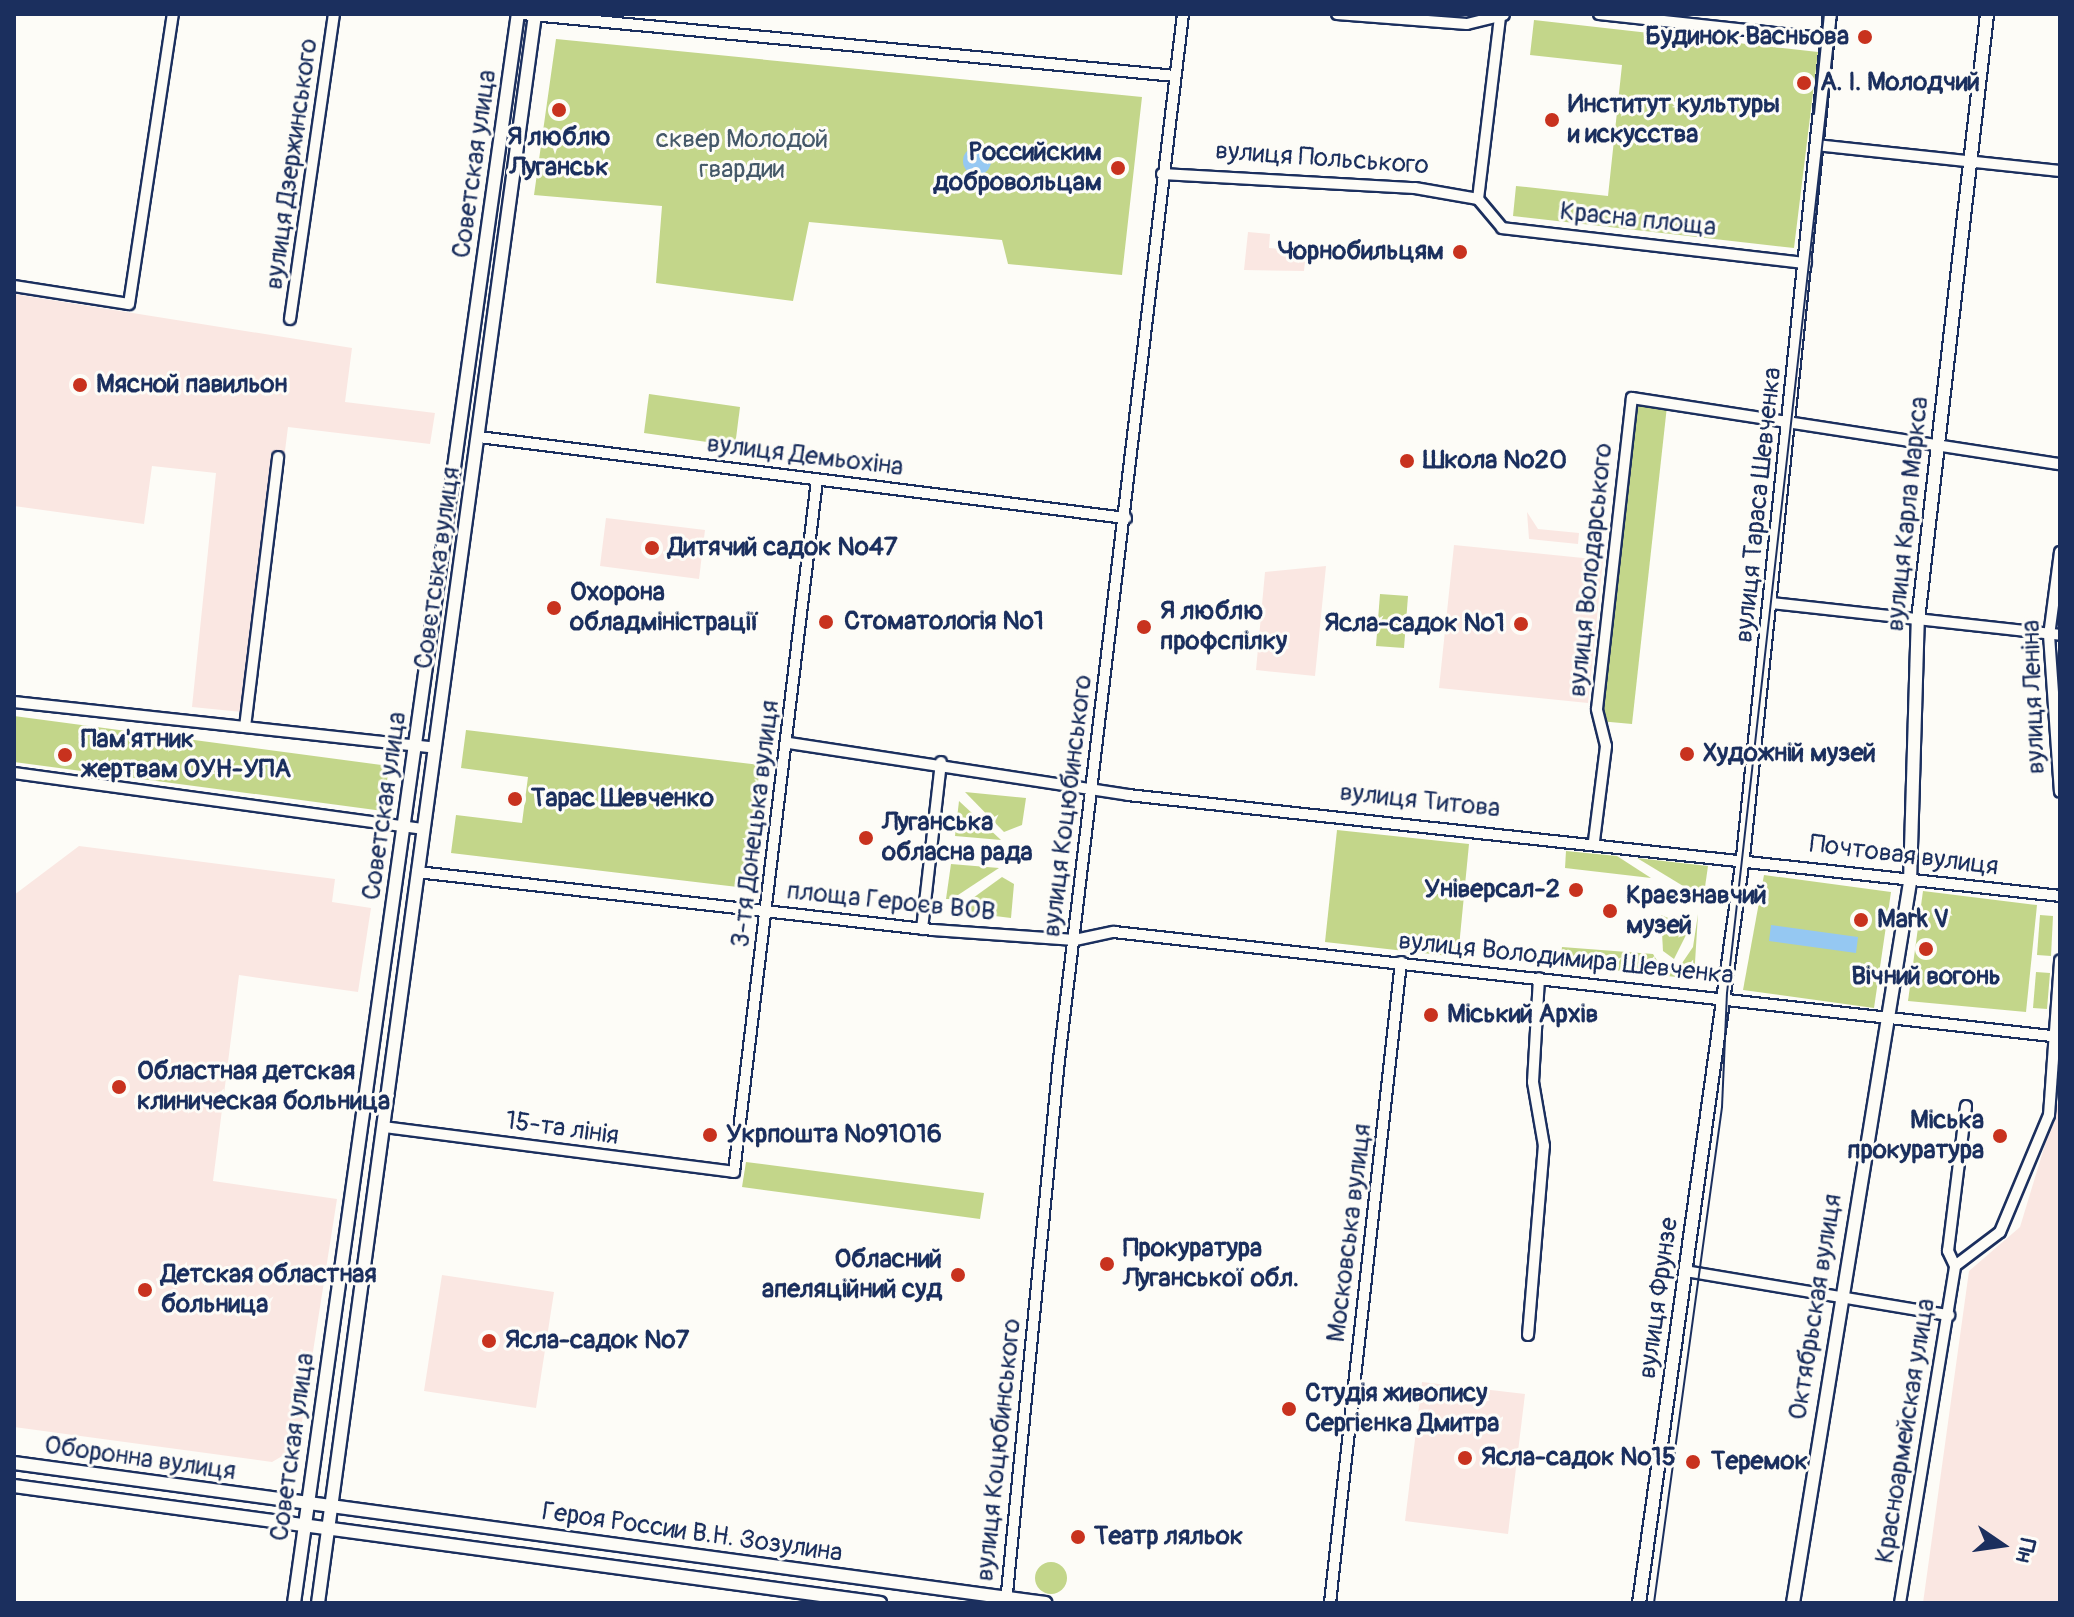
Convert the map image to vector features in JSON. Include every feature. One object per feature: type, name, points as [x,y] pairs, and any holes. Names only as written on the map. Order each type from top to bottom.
[{"type":"main road","name":"Совєтська вулиця","points":[[318,1603],[422,829],[479,437],[528,14]]},
{"type":"main road","name":"Советская улица","points":[[294,1603],[302,1526],[308,1504],[415,747],[528,14]]},
{"type":"main road","name":"вулиця Тараса Шевченка","points":[[1722,998],[1743,857],[1772,603],[1830,14]]},
{"type":"main road","name":"вулиця Карла Маркса","points":[[1884,1019],[1910,882],[1918,620],[1987,14]]},
{"type":"main road","name":"вулиця Фрунзе","points":[[1639,1603],[1722,998]]},
{"type":"main road","name":"Октябрьская вулиця","points":[[1793,1603],[1884,1019]]},
{"type":"main road","name":"Оборонна вулиця","points":[[14,1463],[331,1509]]},
{"type":"main road","name":"Оборонна вулиця","points":[[14,1486],[328,1530]]},
{"type":"main road","name":"Героя России В.Н. Зозулина","points":[[331,1509],[1046,1603]]},
{"type":"main road","name":"Героя России В.Н. Зозулина","points":[[328,1530],[880,1603]]},
{"type":"street","points":[[14,286],[129,304],[173,14]]},
{"type":"street","name":"вулиця Дзержинського","points":[[290,319],[334,14]]},
{"type":"street","points":[[528,14],[1175,76]]},
{"type":"street","name":"вулиця Коцюбинського","points":[[1006,1600],[1075,940],[1183,14]]},
{"type":"street","points":[[1337,14],[1467,24],[1503,16],[1478,199]]},
{"type":"street","points":[[1599,14],[1828,39]]},
{"type":"street","points":[[1816,145],[2060,171]]},
{"type":"street","name":"вулиця Польського","points":[[1162,174],[1415,188],[1478,199]]},
{"type":"street","name":"Красна площа","points":[[1478,199],[1502,228],[1806,263]]},
{"type":"street","name":"вулиця Володарського","points":[[1594,841],[1606,746],[1597,709],[1632,398],[1788,420]]},
{"type":"street","points":[[1788,420],[2060,464]]},
{"type":"street","name":"вулиця Демьохіна","points":[[479,437],[1126,518]]},
{"type":"street","points":[[245,727],[278,457]]},
{"type":"street","name":"3-тя Донецька вулиця","points":[[734,1172],[789,743],[817,480]]},
{"type":"street","name":"вулиця Леніна","points":[[2060,552],[2055,635],[2060,792]]},
{"type":"street","points":[[1772,603],[2055,635]]},
{"type":"street","points":[[14,702],[435,748]]},
{"type":"street","points":[[789,743],[941,762],[959,774],[1093,790]]},
{"type":"street","points":[[922,929],[941,762]]},
{"type":"street","points":[[14,773],[422,829]]},
{"type":"street","name":"вулиця Титова","points":[[1093,790],[1743,857]]},
{"type":"street","name":"Почтовая вулиця","points":[[1743,857],[1910,882],[2060,896]]},
{"type":"street","name":"площа Героєв ВОВ","points":[[417,872],[922,929],[1075,940]]},
{"type":"street","name":"вулиця Володимира Шевченка","points":[[1075,940],[1106,931],[2052,1036]]},
{"type":"street","points":[[1955,1266],[2000,1232],[2049,1115],[2052,1036],[2060,960]]},
{"type":"street","name":"Московська вулиця","points":[[1330,1603],[1401,962]]},
{"type":"street","points":[[1528,1335],[1544,1146],[1533,1082],[1539,978]]},
{"type":"street","name":"Красноармейская улица","points":[[1900,1603],[1949,1315],[1955,1266],[1948,1251],[1966,1106]]},
{"type":"street","name":"15-та лінія","points":[[384,1127],[734,1172]]},
{"type":"street","points":[[1685,1271],[1949,1315]]},
{"type":"shaded area","points":[[1248,232],[1270,234],[1269,248],[1306,252],[1304,271],[1244,270]]},
{"type":"shaded area","points":[[14,294],[352,348],[345,402],[435,413],[430,444],[288,427],[252,713],[192,707],[216,473],[152,466],[144,524],[14,506]]},
{"type":"shaded area","points":[[1527,512],[1538,529],[1579,533],[1578,544],[1529,539]]},
{"type":"shaded area","name":"Дитячий садок №47","points":[[606,518],[705,530],[699,579],[600,566]]},
{"type":"shaded area","name":"Ясла-садок №1","points":[[1454,545],[1603,560],[1588,703],[1439,688]]},
{"type":"shaded area","points":[[1326,566],[1315,676],[1256,670],[1265,572]]},
{"type":"shaded area","name":"Областная детская клиническая больница","points":[[79,846],[335,879],[332,902],[371,908],[358,992],[239,975],[213,1181],[337,1199],[298,1447],[272,1462],[14,1427],[14,895]]},
{"type":"shaded area","points":[[2060,1095],[2060,1603],[1923,1603],[1969,1271],[2020,1227]]},
{"type":"shaded area","name":"Ясла-садок №7","points":[[442,1275],[554,1292],[536,1408],[424,1391]]},
{"type":"shaded area","name":"Ясла-садок №15","points":[[1422,1382],[1525,1394],[1508,1534],[1405,1521]]},
{"type":"green space","points":[[1534,20],[1818,52],[1794,248],[1513,216],[1516,186],[1608,196],[1622,65],[1530,55]]},
{"type":"green space","name":"сквер Молодой гвардии","points":[[556,39],[1142,97],[1122,275],[1008,264],[1002,240],[809,222],[793,301],[656,283],[662,206],[534,195]]},
{"type":"green space","points":[[649,394],[740,407],[735,446],[644,433]]},
{"type":"green space","points":[[1635,401],[1667,406],[1632,724],[1599,721]]},
{"type":"green space","points":[[1380,594],[1408,596],[1404,648],[1376,646]]},
{"type":"green space","points":[[14,716],[389,766],[383,811],[14,762]]},
{"type":"green space","points":[[466,730],[760,765],[746,888],[451,853],[456,815],[522,823],[528,777],[461,768]]},
{"type":"green space","points":[[965,792],[1026,798],[1022,825],[1004,832]]},
{"type":"green space","points":[[959,801],[1001,840],[955,836]]},
{"type":"green space","points":[[1337,830],[1469,844],[1458,957],[1325,942]]},
{"type":"green space","points":[[1566,851],[1617,856],[1651,878],[1565,868]]},
{"type":"green space","points":[[1637,858],[1708,866],[1704,894],[1698,895]]},
{"type":"green space","points":[[951,864],[999,868],[952,899],[946,899]]},
{"type":"green space","points":[[1764,875],[1891,892],[1874,1008],[1743,990]]},
{"type":"green space","points":[[1002,877],[1014,884],[1011,918],[955,911]]},
{"type":"green space","points":[[1923,891],[2037,905],[2026,1012],[1908,1001]]},
{"type":"green space","points":[[1698,914],[1694,979],[1560,964],[1562,947],[1653,954],[1661,967],[1676,972],[1693,947]]},
{"type":"green space","points":[[1661,915],[1690,927],[1674,959],[1663,951]]},
{"type":"green space","points":[[2040,915],[2053,916],[2051,956],[2037,955]]},
{"type":"green space","points":[[2036,972],[2050,973],[2047,1009],[2033,1008]]},
{"type":"green space","points":[[746,1162],[984,1193],[980,1219],[742,1187]]},
{"type":"green space","points":[[1051,1562],[1062,1567],[1067,1578],[1062,1589],[1051,1594],[1040,1589],[1035,1578],[1040,1567]]},
{"type":"water","points":[[977,147],[987,151],[991,161],[987,171],[977,175],[967,171],[963,161],[967,151]]},
{"type":"water","points":[[1771,925],[1858,937],[1856,953],[1769,941]]},
{"type":"tram line","points":[[1814,114],[1824,14]]},
{"type":"tram line","points":[[1654,1603],[1722,1107],[1727,993],[1837,14]]},
{"type":"place","name":"Будинок Васньова","points":[[1865,37]]},
{"type":"place","name":"А. І. Молодчий","points":[[1804,83]]},
{"type":"place","name":"Я люблю Луганськ","points":[[559,110]]},
{"type":"place","name":"Институт культуры и искусства","points":[[1552,120]]},
{"type":"place","name":"Pоссийским добровольцам","points":[[1118,168]]},
{"type":"place","name":"Чорнобильцям","points":[[1460,252]]},
{"type":"place","name":"Мясной павильон","points":[[80,385]]},
{"type":"place","name":"Школа №20","points":[[1407,461]]},
{"type":"place","name":"Дитячий садок №47","points":[[652,548]]},
{"type":"place","name":"Охорона обладміністрації","points":[[554,608]]},
{"type":"place","name":"Стоматологія №1","points":[[826,622]]},
{"type":"place","name":"Ясла-садок №1","points":[[1521,624]]},
{"type":"place","name":"Я люблю профспілку","points":[[1144,627]]},
{"type":"place","name":"Художній музей","points":[[1687,754]]},
{"type":"place","name":"Пам'ятник жертвам ОУН-УПА","points":[[65,755]]},
{"type":"place","name":"Тарас Шевченко","points":[[515,799]]},
{"type":"place","name":"Луганська обласна рада","points":[[866,838]]},
{"type":"place","name":"Універсал-2","points":[[1576,890]]},
{"type":"place","name":"Краєзнавчий музей","points":[[1610,911]]},
{"type":"place","name":"Mark V","points":[[1861,920]]},
{"type":"place","name":"Вічний вогонь","points":[[1926,949]]},
{"type":"place","name":"Міський Архів","points":[[1431,1015]]},
{"type":"place","name":"Областная детская клиническая больница","points":[[119,1087]]},
{"type":"place","name":"Укрпошта №91016","points":[[710,1135]]},
{"type":"place","name":"Міська прокуратура","points":[[2000,1136]]},
{"type":"place","name":"Прокуратура Луганської обл.","points":[[1107,1264]]},
{"type":"place","name":"Обласний апеляційний суд","points":[[958,1275]]},
{"type":"place","name":"Детская областная больница","points":[[145,1290]]},
{"type":"place","name":"Ясла-садок №7","points":[[489,1341]]},
{"type":"place","name":"Студія живопису Сергієнка Дмитра","points":[[1289,1409]]},
{"type":"place","name":"Ясла-садок №15","points":[[1465,1458]]},
{"type":"place","name":"Теремок","points":[[1693,1462]]},
{"type":"place","name":"Театр ляльок","points":[[1078,1537]]}]
